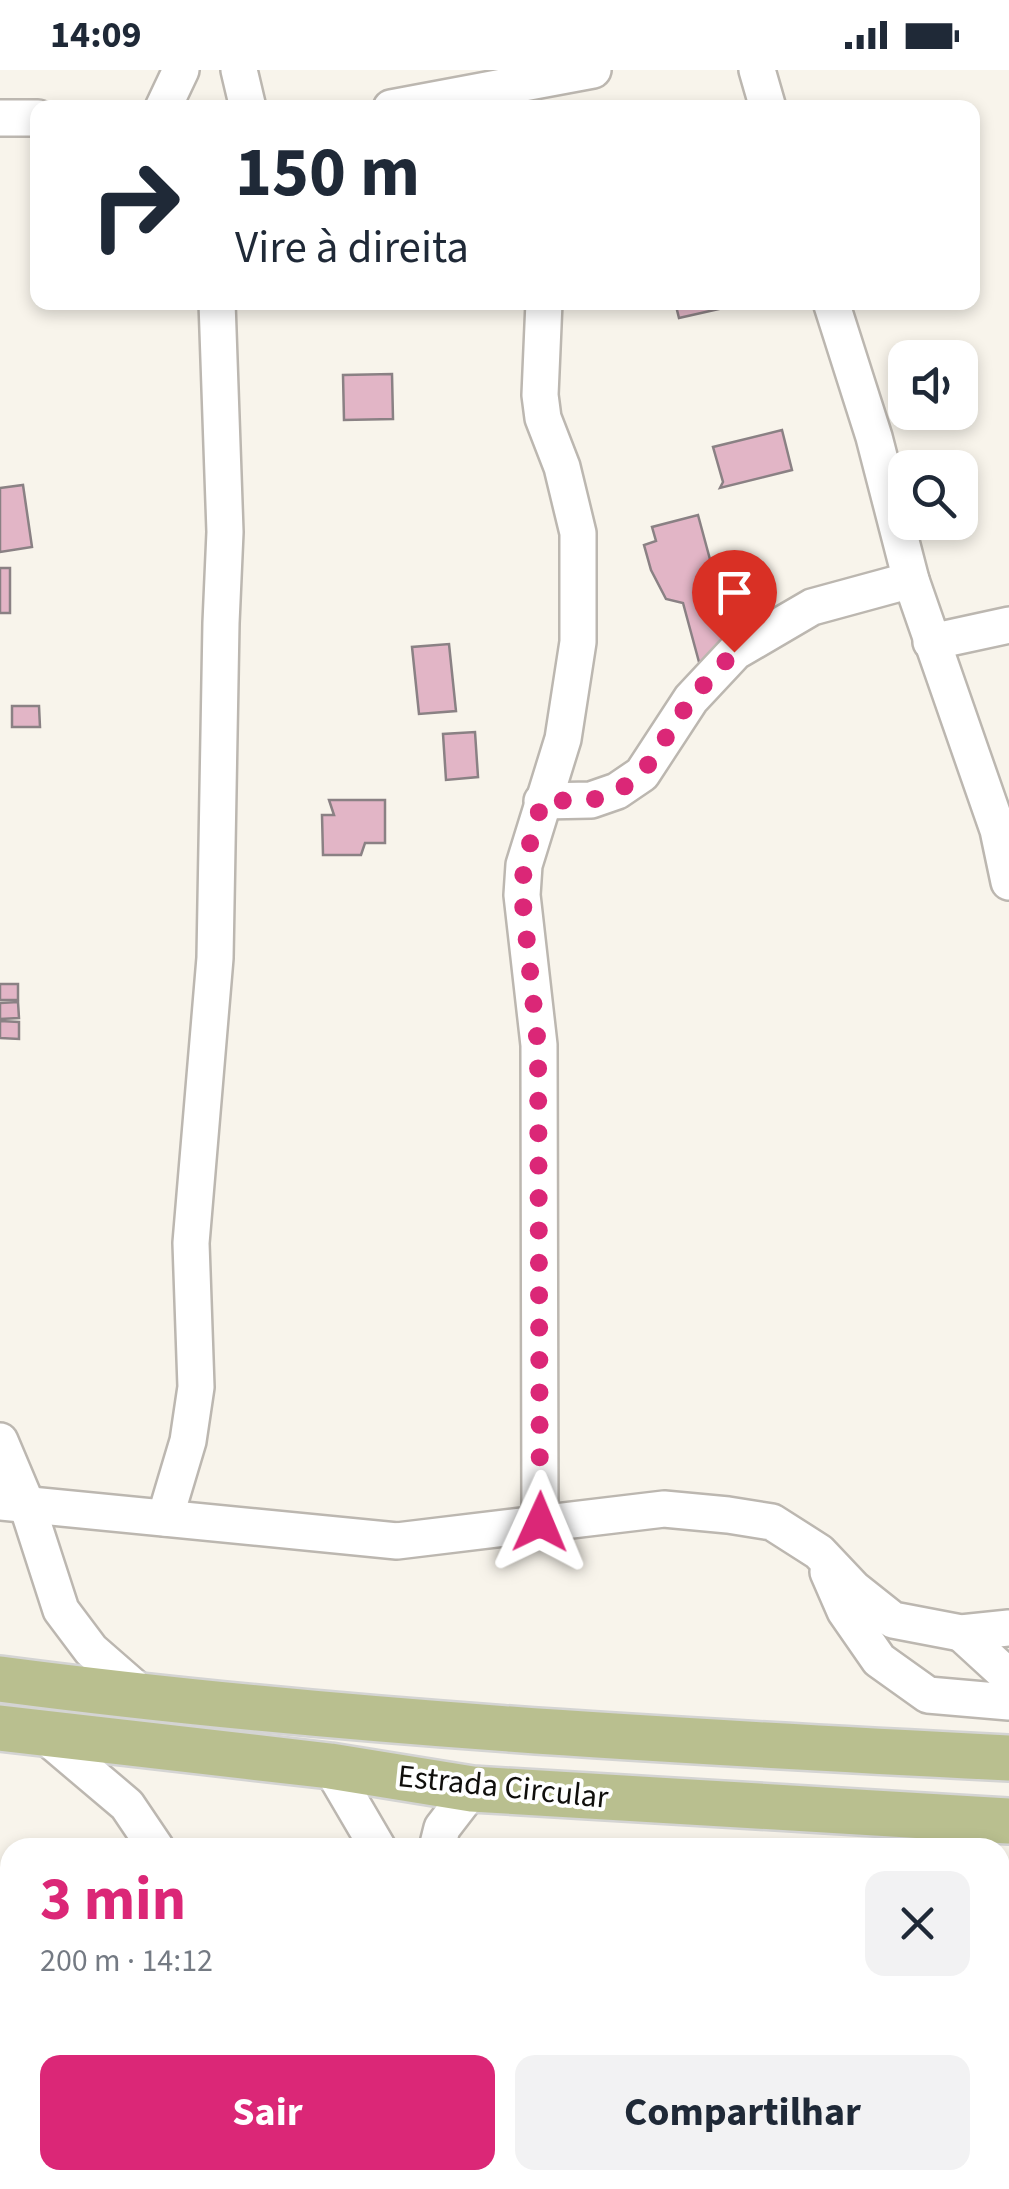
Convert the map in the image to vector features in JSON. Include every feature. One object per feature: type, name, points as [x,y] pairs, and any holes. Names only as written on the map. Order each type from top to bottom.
[{"type":"main road","name":"Estrada Circular","points":[[0,1678],[146,1698],[602,1737],[1009,1758]]},
{"type":"main road","name":"Estrada Circular","points":[[21,1730],[330,1766],[472,1789],[1009,1821]]},
{"type":"street","points":[[167,100],[181,70]]},
{"type":"street","points":[[239,70],[246,100]]},
{"type":"street","points":[[476,100],[540,94],[593,70]]},
{"type":"street","points":[[758,70],[766,100]]},
{"type":"street","points":[[0,118],[30,118]]},
{"type":"street","points":[[166,1518],[188,1441],[196,1387],[191,1243],[215,958],[226,532],[217,310]]},
{"type":"street","points":[[540,1522],[538,1046],[522,895],[524,865],[562,739],[578,642],[578,534],[540,396],[544,310]]},
{"type":"street","points":[[833,310],[874,437],[911,580],[953,708],[981,776],[1009,882]]},
{"type":"street","points":[[542,801],[592,800],[618,791],[642,774],[691,699],[734,652],[812,607],[911,580]]},
{"type":"street","points":[[931,642],[1009,625]]},
{"type":"street","points":[[0,1441],[14,1503],[61,1610],[91,1650],[146,1698]]},
{"type":"street","points":[[14,1503],[398,1540],[664,1509],[728,1515],[772,1522],[819,1552],[854,1589],[893,1620],[961,1633],[1009,1628]]},
{"type":"street","points":[[819,1552],[844,1610],[879,1660],[928,1695],[1009,1702]]},
{"type":"street","points":[[961,1633],[1009,1677]]},
{"type":"street","points":[[21,1730],[127,1805],[149,1838]]},
{"type":"street","points":[[330,1766],[372,1838]]},
{"type":"street","points":[[440,1838],[442,1828],[472,1789]]},
{"type":"building","points":[[677,310],[714,310],[679,318]]},
{"type":"building","points":[[392,374],[393,419],[344,420],[343,375]]},
{"type":"building","points":[[782,430],[792,470],[720,488],[723,482],[713,447]]},
{"type":"building","points":[[23,485],[32,547],[0,552],[0,488]]},
{"type":"building","points":[[698,515],[735,652],[699,662],[683,603],[666,599],[644,545],[656,541],[652,527]]},
{"type":"building","points":[[0,568],[10,568],[10,613],[0,613]]},
{"type":"building","points":[[449,644],[456,711],[419,714],[412,647]]},
{"type":"building","points":[[12,706],[39,706],[40,727],[12,727]]},
{"type":"building","points":[[475,732],[478,777],[446,780],[443,734]]},
{"type":"building","points":[[329,800],[385,800],[385,843],[365,843],[361,855],[323,855],[322,815],[334,815]]},
{"type":"building","points":[[0,984],[18,984],[18,1000],[0,1000]]},
{"type":"building","points":[[18,1002],[19,1018],[0,1019],[0,1003]]},
{"type":"building","points":[[0,1021],[19,1022],[19,1039],[0,1038]]},
{"type":"route","points":[[540,1522],[538,1046],[522,895],[524,865],[542,801],[592,800],[618,791],[642,774],[691,699],[734,652]]}]
